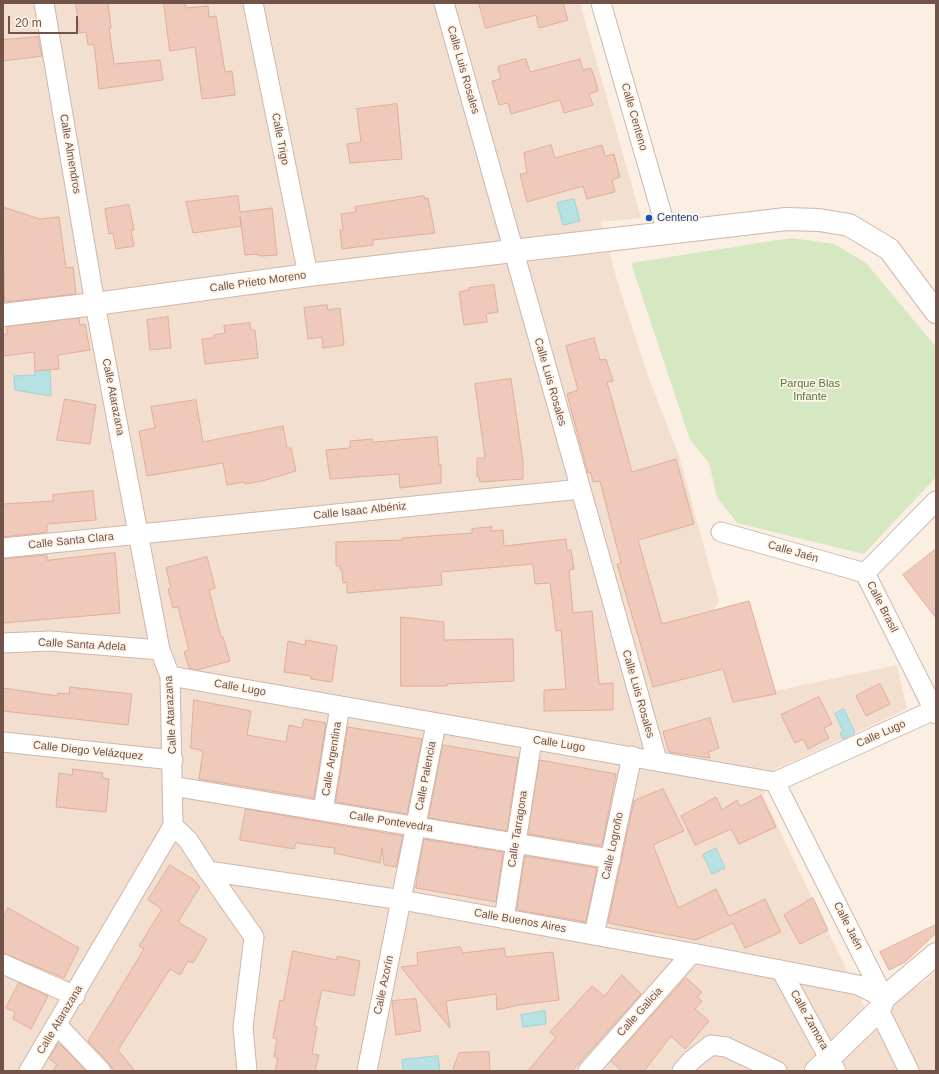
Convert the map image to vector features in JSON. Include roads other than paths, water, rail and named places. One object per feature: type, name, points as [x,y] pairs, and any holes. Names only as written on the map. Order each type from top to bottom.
[{"type":"street","name":"Calle Almendros","points":[[44,3],[95,304]]},
{"type":"street","name":"Calle Trigo","points":[[253,3],[308,275]]},
{"type":"street","name":"Calle Luis Rosales","points":[[444,3],[657,760]]},
{"type":"street","name":"Calle Centeno","points":[[601,3],[667,232]]},
{"type":"street","name":"Calle Prieto Moreno","points":[[3,314],[95,304],[308,275],[786,219],[820,220],[849,225],[889,249],[936,312]]},
{"type":"street","name":"Calle Atarazana","points":[[29,1071],[75,996],[173,826],[173,760],[170,676],[160,650],[95,304]]},
{"type":"street","name":"Calle Isaac Albéniz","points":[[138,534],[581,489]]},
{"type":"street","name":"Calle Brasil","points":[[935,712],[864,573],[936,502]]},
{"type":"street","name":"Calle Jaén","points":[[721,532],[864,573]]},
{"type":"street","name":"Calle Santa Clara","points":[[3,548],[138,534]]},
{"type":"street","name":"Calle Santa Adela","points":[[3,643],[50,641],[160,650]]},
{"type":"street","name":"Calle Lugo","points":[[170,676],[436,724],[657,760],[775,782],[935,712]]},
{"type":"street","name":"Calle Argentina","points":[[323,811],[340,706]]},
{"type":"street","name":"Calle Palencia","points":[[402,900],[436,724]]},
{"type":"street","name":"Calle Tarragona","points":[[504,919],[532,740]]},
{"type":"street","name":"Calle Diego Velázquez","points":[[3,742],[173,760]]},
{"type":"street","name":"Calle Logroño","points":[[594,935],[632,756]]},
{"type":"street","name":"Calle Jaén","points":[[775,782],[881,1004],[909,1071]]},
{"type":"street","name":"Calle Pontevedra","points":[[172,786],[611,859]]},
{"type":"street","points":[[173,826],[188,840],[254,938],[243,1027],[247,1071]]},
{"type":"street","name":"Calle Buenos Aires","points":[[208,870],[402,900],[858,985],[881,1004]]},
{"type":"street","name":"Calle Azorín","points":[[366,1071],[402,900]]},
{"type":"street","name":"Calle Galicia","points":[[597,1068],[692,953]]},
{"type":"street","points":[[827,1067],[881,1004],[936,954]]},
{"type":"street","points":[[3,964],[75,996]]},
{"type":"street","name":"Calle Zamora","points":[[782,970],[827,1067]]},
{"type":"street","points":[[57,1025],[101,1071]]},
{"type":"street","points":[[682,1071],[692,1060],[711,1045],[726,1047],[777,1071]]},
{"type":"water","points":[[574,199],[580,221],[563,225],[557,203]]},
{"type":"water","points":[[50,370],[51,396],[15,390],[14,376],[35,375],[35,371]]},
{"type":"water","points":[[844,709],[855,733],[843,739],[840,733],[843,731],[835,714]]},
{"type":"water","points":[[716,848],[725,868],[712,874],[703,855]]},
{"type":"water","points":[[545,1011],[546,1024],[523,1027],[521,1015]]},
{"type":"water","points":[[438,1056],[440,1071],[403,1071],[402,1060]]},
{"type":"place","name":"Centeno","points":[[649,218]]},
{"type":"park label","name":"Parque Blas Infante","points":[[810,390]]}]
